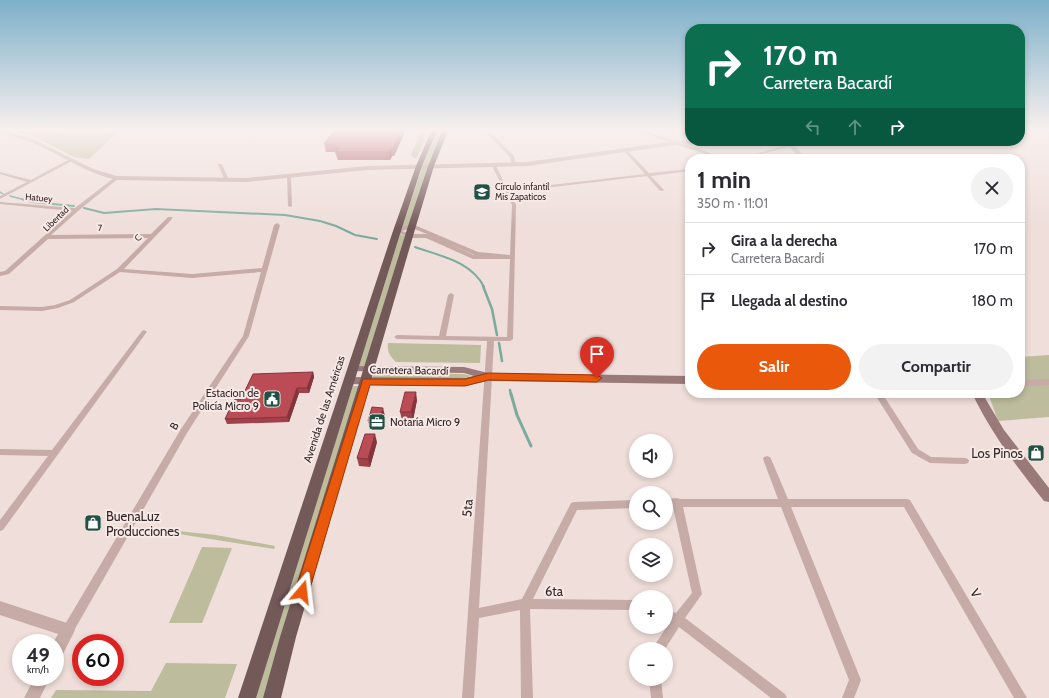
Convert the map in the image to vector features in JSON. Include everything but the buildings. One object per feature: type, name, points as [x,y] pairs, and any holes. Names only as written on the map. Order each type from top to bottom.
[{"type":"main road","name":"Avenida de las Américas","points":[[247,698],[397,231],[425,166]]},
{"type":"main road","name":"Avenida de las Américas","points":[[272,698],[288,637],[411,231],[425,166]]},
{"type":"main road","name":"Carretera Bacardí","points":[[353,369],[464,370],[488,376],[685,380]]},
{"type":"main road","name":"Carretera Bacardí","points":[[349,381],[465,382],[488,376]]},
{"type":"main road","points":[[979,398],[984,409],[1026,468],[1049,497]]},
{"type":"street","points":[[0,198],[65,164]]},
{"type":"street","points":[[75,164],[95,173],[117,178],[223,180],[289,177],[360,169],[425,166],[494,166],[518,164]]},
{"type":"street","points":[[639,164],[662,190]]},
{"type":"street","points":[[220,165],[226,178],[223,180]]},
{"type":"street","points":[[398,337],[510,339],[511,257],[514,205],[494,166]]},
{"type":"street","points":[[508,191],[685,170]]},
{"type":"street","points":[[0,173],[30,181]]},
{"type":"street","points":[[289,177],[290,206]]},
{"type":"street","name":"Libertad","points":[[0,274],[7,273],[76,210],[117,178]]},
{"type":"street","name":"Hatuey","points":[[0,203],[76,210]]},
{"type":"street","name":"C","points":[[0,308],[42,309],[56,307],[72,301],[119,270],[170,218]]},
{"type":"street","name":"B","points":[[68,630],[184,431],[246,336],[277,225]]},
{"type":"street","points":[[397,231],[411,231],[427,236],[473,257],[511,257]]},
{"type":"street","points":[[397,231],[411,231],[477,254],[511,257]]},
{"type":"street","name":"7","points":[[48,237],[152,236]]},
{"type":"street","points":[[119,270],[192,276],[264,270]]},
{"type":"street","points":[[442,337],[451,295]]},
{"type":"street","points":[[0,527],[144,332]]},
{"type":"street","name":"5ta","points":[[468,698],[491,339]]},
{"type":"street","points":[[1025,383],[1049,382]]},
{"type":"street","points":[[881,398],[915,451],[930,460],[966,461]]},
{"type":"street","points":[[0,452],[56,453]]},
{"type":"street","points":[[767,459],[855,680],[848,698]]},
{"type":"street","points":[[673,502],[783,502]]},
{"type":"street","points":[[663,642],[697,594],[677,502]]},
{"type":"street","name":"V","points":[[783,502],[908,503],[1021,698]]},
{"type":"street","points":[[527,698],[525,604],[574,506],[629,504]]},
{"type":"street","name":"6ta","points":[[473,614],[525,604],[629,605]]},
{"type":"street","points":[[0,608],[68,630],[64,638]]},
{"type":"street","points":[[673,617],[678,619],[781,698]]},
{"type":"street","points":[[32,698],[38,686]]},
{"type":"street","points":[[656,686],[657,698]]},
{"type":"green space","points":[[422,168],[427,168],[409,226],[402,228]]},
{"type":"green space","points":[[400,234],[405,236],[365,366],[359,366]]},
{"type":"green space","points":[[388,343],[481,345],[480,363],[396,362],[389,354]]},
{"type":"green space","points":[[1049,355],[1049,417],[998,421],[990,398],[1025,398],[1025,357]]},
{"type":"green space","points":[[374,373],[463,374],[472,376],[463,378],[372,378]]},
{"type":"green space","points":[[353,386],[360,386],[264,698],[254,698]]},
{"type":"green space","points":[[139,527],[216,535],[275,546],[274,549],[160,531],[137,530]]},
{"type":"green space","points":[[202,547],[232,548],[202,623],[169,623]]},
{"type":"green space","points":[[166,663],[237,664],[225,698],[51,698],[56,690],[151,691]]},
{"type":"waterway","points":[[10,196],[25,200]]},
{"type":"waterway","points":[[22,199],[32,202],[74,206]]},
{"type":"waterway","points":[[84,208],[104,213],[156,209],[285,215],[320,221],[336,226],[355,235],[377,239]]},
{"type":"waterway","points":[[415,247],[463,265],[478,278],[484,287]]},
{"type":"waterway","points":[[483,286],[492,309],[497,335]]},
{"type":"waterway","points":[[499,343],[502,361]]},
{"type":"waterway","points":[[510,390],[511,395]]},
{"type":"waterway","points":[[511,394],[517,415],[531,446]]},
{"type":"place","name":"Círculo infantil Mis Zapaticos","points":[[482,192]]},
{"type":"place","name":"Estacion de Policía Micro 9","points":[[272,399]]},
{"type":"place","name":"Notaría Micro 9","points":[[377,422]]},
{"type":"place","name":"Los Pinos","points":[[1036,453]]},
{"type":"place","name":"BuenaLuz Producciones","points":[[93,523]]},
{"type":"route","points":[[302,592],[366,382],[465,382],[488,376],[597,378]]}]
